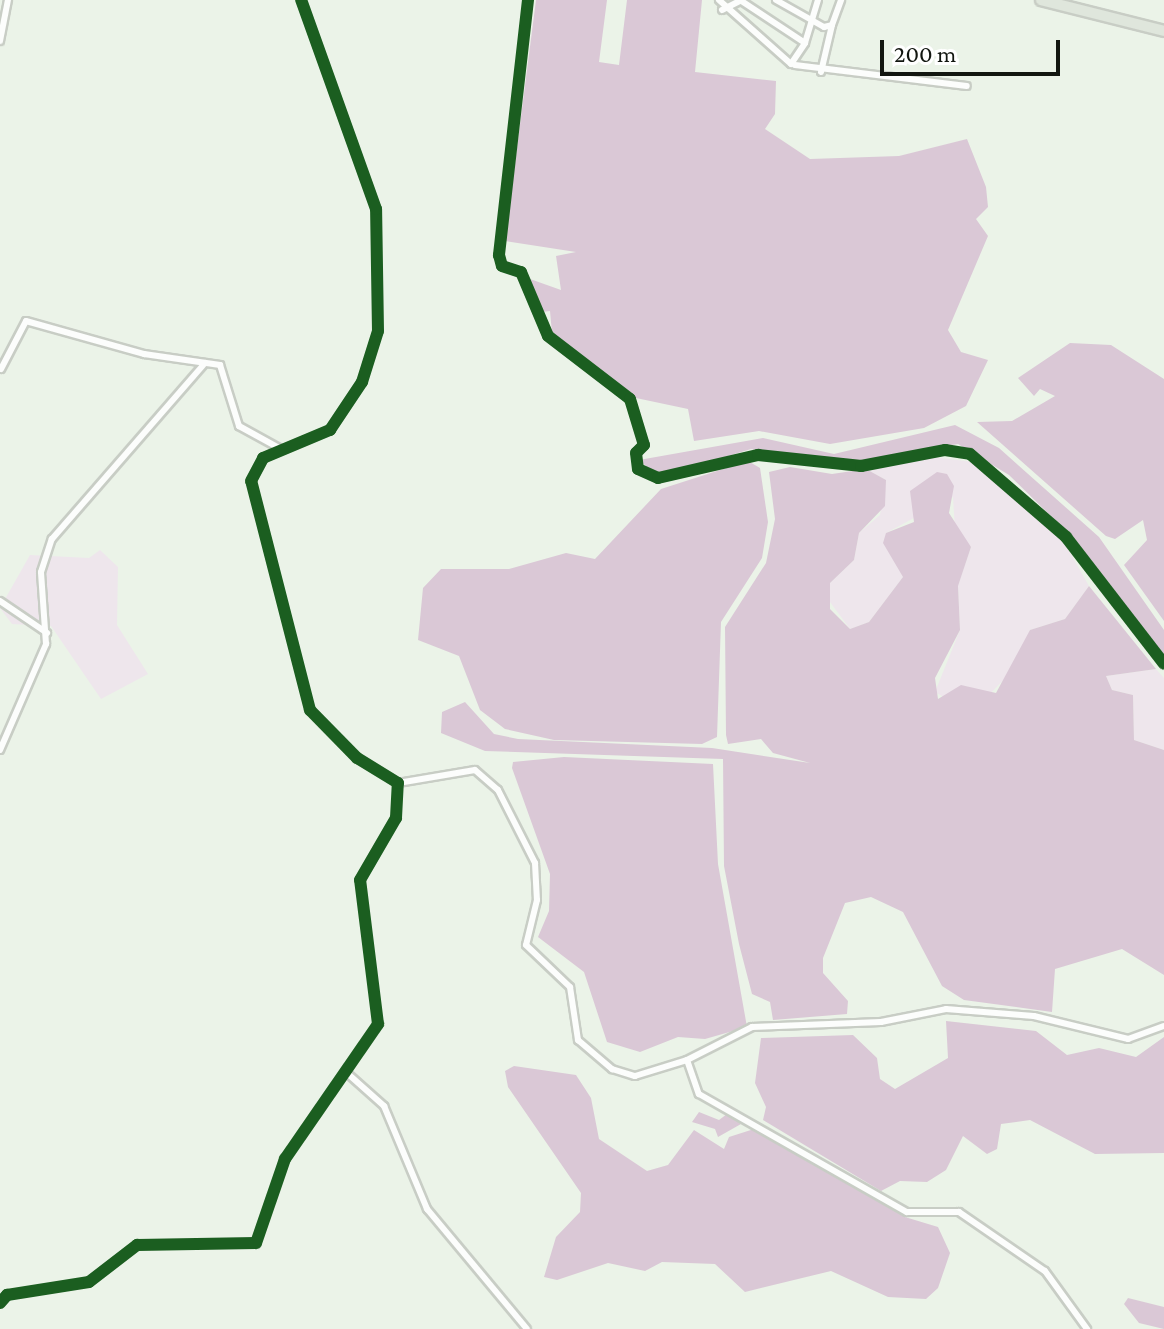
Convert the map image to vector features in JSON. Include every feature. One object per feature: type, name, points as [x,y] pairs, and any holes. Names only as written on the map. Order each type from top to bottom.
[{"type":"main road","points":[[1041,0],[1164,31]]},
{"type":"street","points":[[0,41],[8,0]]},
{"type":"street","points":[[301,0],[376,209],[378,331],[362,382],[330,430],[281,449],[251,472],[296,638],[293,667],[310,710],[357,758],[398,783],[475,770],[498,790],[535,863],[537,900],[526,945],[570,987],[578,1040],[612,1069],[635,1076],[687,1060],[752,1027],[881,1022],[946,1009],[1034,1016],[1128,1039],[1164,1026]]},
{"type":"street","points":[[528,0],[499,255],[502,266],[521,272],[548,336],[630,399],[644,445],[636,453],[638,469],[658,478],[758,455],[861,466],[945,450],[970,454],[1066,537],[1164,664]]},
{"type":"street","points":[[719,0],[722,10],[795,65],[821,72],[967,86]]},
{"type":"street","points":[[722,10],[741,0],[805,43]]},
{"type":"street","points":[[776,0],[810,22],[832,25]]},
{"type":"street","points":[[795,65],[818,0]]},
{"type":"street","points":[[821,72],[841,0]]},
{"type":"street","points":[[1,369],[26,321],[144,354],[220,365],[239,426],[281,449]]},
{"type":"street","points":[[0,750],[47,633],[41,572],[52,539],[205,363]]},
{"type":"street","points":[[0,601],[47,633]]},
{"type":"street","points":[[0,1303],[7,1295],[89,1282],[137,1245],[256,1243],[285,1159],[378,1024],[360,880],[396,818],[398,783]]},
{"type":"street","points":[[687,1060],[699,1094],[907,1212],[959,1212],[1045,1271],[1087,1329]]},
{"type":"street","points":[[347,1073],[384,1106],[427,1209],[527,1329]]},
{"type":"shaded area","points":[[536,0],[607,0],[599,62],[619,65],[627,0],[702,0],[695,72],[776,81],[775,114],[765,129],[810,159],[899,156],[967,139],[986,187],[988,207],[976,219],[988,236],[948,330],[961,352],[988,360],[966,406],[924,428],[830,444],[759,431],[694,441],[688,409],[636,398],[552,333],[550,311],[542,312],[530,279],[561,290],[556,256],[576,252],[505,241]]},
{"type":"shaded area","points":[[1070,343],[1111,345],[1164,379],[1164,621],[1124,565],[1147,540],[1143,520],[1115,539],[1106,536],[977,422],[1012,421],[1055,396],[1040,389],[1034,396],[1018,378]]},
{"type":"shaded area","points":[[955,425],[999,448],[1099,537],[1164,630],[1164,660],[1060,525],[1009,475],[958,444],[835,465],[751,449],[659,477],[639,460],[763,438],[834,454]]},
{"type":"shaded area","points":[[934,457],[981,463],[1060,535],[1089,586],[1065,619],[1030,630],[1015,668],[988,696],[966,686],[947,699],[935,692],[960,630],[958,585],[971,547],[955,530],[953,497],[886,533],[903,577],[869,622],[850,629],[827,598],[830,583],[854,560],[859,533],[880,515],[886,480],[866,469]]},
{"type":"shaded area","points":[[748,461],[760,468],[768,522],[762,558],[721,622],[717,737],[702,744],[554,740],[505,729],[480,710],[459,656],[418,640],[423,588],[441,569],[509,569],[566,553],[595,559],[661,489]]},
{"type":"shaded area","points":[[790,467],[832,474],[866,469],[886,480],[885,506],[859,533],[854,560],[830,583],[830,609],[850,629],[869,622],[903,577],[883,543],[886,533],[914,522],[910,491],[937,472],[947,474],[954,486],[949,513],[971,547],[958,586],[960,630],[935,678],[938,699],[961,685],[996,693],[1030,630],[1065,619],[1089,586],[1156,669],[1106,676],[1112,690],[1133,695],[1134,740],[1164,750],[1164,975],[1122,949],[1055,969],[1052,1012],[964,1000],[942,986],[903,912],[871,897],[845,903],[823,958],[823,973],[848,1001],[847,1014],[773,1020],[770,1002],[752,994],[724,866],[723,759],[485,751],[441,733],[442,712],[465,702],[494,734],[518,739],[712,748],[810,763],[773,753],[761,739],[728,744],[726,735],[725,627],[766,563],[775,519],[769,472]]},
{"type":"shaded area","points":[[100,550],[118,567],[117,625],[148,674],[101,699],[51,626],[12,624],[0,608],[30,555],[89,558]]},
{"type":"shaded area","points":[[1156,669],[1164,678],[1164,750],[1134,740],[1133,695],[1112,690],[1106,676]]},
{"type":"shaded area","points":[[564,757],[713,764],[718,864],[747,1027],[705,1039],[678,1037],[640,1052],[607,1042],[584,972],[538,937],[549,911],[550,874],[512,768],[513,762]]},
{"type":"shaded area","points":[[946,1021],[1036,1031],[1067,1055],[1099,1048],[1136,1057],[1164,1037],[1164,1153],[1095,1154],[1030,1120],[1001,1124],[997,1149],[987,1154],[963,1136],[946,1170],[927,1182],[900,1181],[881,1191],[763,1120],[766,1107],[755,1083],[761,1038],[853,1035],[877,1058],[880,1079],[895,1089],[948,1058]]},
{"type":"shaded area","points":[[514,1066],[576,1075],[591,1098],[599,1139],[647,1171],[668,1165],[694,1130],[724,1149],[729,1137],[754,1129],[905,1217],[938,1227],[950,1253],[938,1288],[926,1299],[888,1297],[831,1271],[745,1292],[715,1264],[662,1262],[645,1271],[608,1263],[557,1280],[544,1277],[556,1237],[580,1212],[581,1193],[508,1087],[505,1071]]},
{"type":"shaded area","points":[[699,1112],[719,1120],[727,1114],[741,1124],[718,1137],[715,1129],[692,1122]]},
{"type":"shaded area","points":[[1128,1298],[1164,1307],[1164,1329],[1139,1323],[1124,1304]]},
{"type":"cycle path","points":[[0,1303],[7,1295],[89,1282],[137,1245],[256,1243],[285,1159],[378,1024],[360,880],[396,818],[398,783],[357,758],[310,710],[251,481],[263,458],[330,430],[362,382],[378,331],[376,209],[301,0]]},
{"type":"cycle path","points":[[528,0],[499,255],[502,266],[521,272],[548,336],[630,399],[644,445],[636,453],[638,469],[658,478],[758,455],[861,466],[945,450],[970,454],[1066,537],[1164,664]]}]
